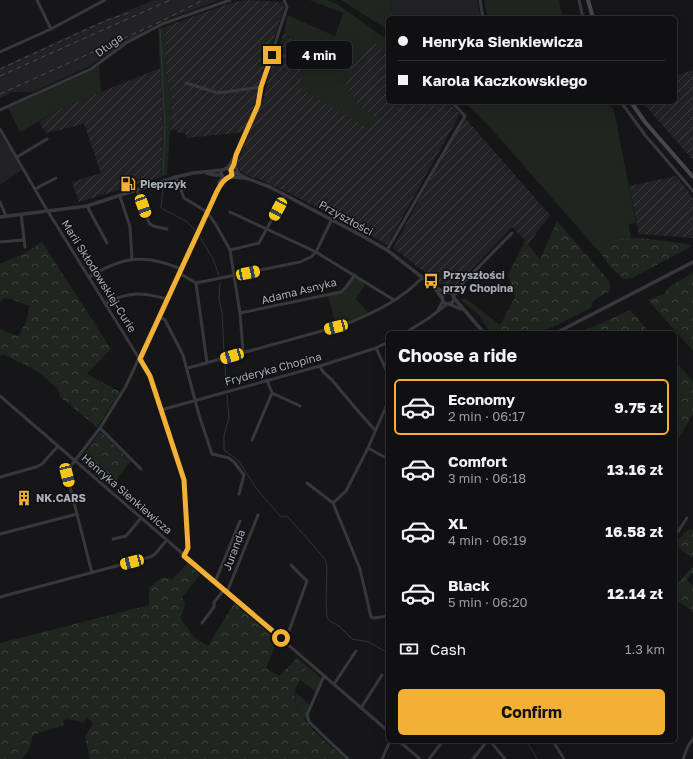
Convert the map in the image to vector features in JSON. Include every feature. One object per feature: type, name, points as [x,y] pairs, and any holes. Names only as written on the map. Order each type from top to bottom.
[{"type":"main road","points":[[588,0],[592,16]]},
{"type":"main road","points":[[632,104],[645,122],[693,177]]},
{"type":"street","points":[[37,0],[51,29]]},
{"type":"street","points":[[0,52],[51,29],[105,0]]},
{"type":"street","name":"Długa","points":[[0,110],[91,69],[126,43],[162,24],[230,0]]},
{"type":"street","points":[[230,170],[258,105],[261,87],[287,7],[284,0]]},
{"type":"street","points":[[480,0],[483,16]]},
{"type":"street","points":[[579,0],[583,16]]},
{"type":"street","points":[[186,83],[218,93],[261,87]]},
{"type":"street","points":[[387,250],[465,116],[454,104]]},
{"type":"street","points":[[622,104],[645,135],[693,190]]},
{"type":"street","name":"Marii Skłodowskiej-Curie","points":[[0,129],[48,211],[150,376],[184,480],[188,548],[184,556]]},
{"type":"street","points":[[17,157],[47,139]]},
{"type":"street","points":[[92,573],[67,471],[100,428],[126,386],[140,359],[207,212],[225,177],[234,164],[236,155]]},
{"type":"street","points":[[234,164],[239,174]]},
{"type":"street","points":[[222,170],[225,177]]},
{"type":"street","points":[[0,217],[87,206],[176,177],[193,173],[230,170],[246,178]]},
{"type":"street","points":[[206,172],[225,177],[246,178]]},
{"type":"street","points":[[214,175],[219,182],[219,188]]},
{"type":"street","points":[[176,177],[184,198],[207,212],[230,250],[240,313],[243,352]]},
{"type":"street","points":[[219,182],[225,177]]},
{"type":"street","points":[[35,189],[56,178]]},
{"type":"street","name":"Przyszłości","points":[[246,178],[259,182],[285,195],[387,250],[422,278],[448,293]]},
{"type":"street","points":[[137,190],[149,223],[153,226],[167,229]]},
{"type":"street","points":[[230,250],[256,244],[261,240],[285,195]]},
{"type":"street","points":[[120,196],[130,227],[132,259]]},
{"type":"street","points":[[0,202],[6,216]]},
{"type":"street","points":[[87,206],[107,243]]},
{"type":"street","points":[[230,212],[316,252],[394,300]]},
{"type":"street","points":[[21,214],[25,247]]},
{"type":"street","points":[[196,283],[300,262],[311,257],[316,252],[332,220]]},
{"type":"street","points":[[408,331],[453,301],[462,284],[512,233]]},
{"type":"street","points":[[0,242],[24,240]]},
{"type":"street","points":[[89,278],[107,267],[132,259],[145,259],[164,262],[180,271],[196,283],[207,363]]},
{"type":"street","points":[[560,331],[693,262]]},
{"type":"street","name":"Adama Asnyka","points":[[240,313],[337,293],[346,287],[355,275]]},
{"type":"street","points":[[188,368],[343,325],[372,314],[394,300],[422,278]]},
{"type":"street","points":[[437,312],[443,299],[443,295],[462,284]]},
{"type":"street","name":"Przyszłości","points":[[432,285],[443,299]]},
{"type":"street","points":[[105,304],[116,298],[137,293],[167,299]]},
{"type":"street","points":[[448,293],[454,297],[481,331]]},
{"type":"street","points":[[443,299],[448,304],[464,310]]},
{"type":"street","points":[[159,316],[165,320],[188,368],[199,415],[212,454],[229,458],[244,475],[239,494]]},
{"type":"street","name":"Fryderyka Chopina","points":[[162,410],[320,366],[376,348],[386,343]]},
{"type":"street","points":[[376,348],[386,370]]},
{"type":"street","points":[[320,366],[321,371],[329,377],[375,430]]},
{"type":"street","points":[[267,380],[272,393],[300,406]]},
{"type":"street","points":[[252,440],[272,393]]},
{"type":"street","name":"Henryka Sienkiewicza","points":[[0,396],[386,729]]},
{"type":"street","points":[[333,503],[346,491],[368,448],[386,407]]},
{"type":"street","points":[[100,428],[141,469]]},
{"type":"street","points":[[0,476],[36,467],[42,464],[58,446]]},
{"type":"street","points":[[368,448],[386,458]]},
{"type":"street","points":[[307,483],[333,503],[360,569],[371,617],[386,616]]},
{"type":"street","points":[[0,534],[77,514]]},
{"type":"street","name":"Juranda","points":[[202,623],[214,607],[214,602],[225,591],[258,515]]},
{"type":"street","points":[[113,539],[126,536],[141,518]]},
{"type":"street","points":[[677,533],[687,518]]},
{"type":"street","points":[[215,582],[240,520]]},
{"type":"street","points":[[0,597],[150,557],[155,554],[166,540]]},
{"type":"street","points":[[285,642],[307,581],[291,565]]},
{"type":"street","points":[[334,684],[356,651]]},
{"type":"street","points":[[324,676],[307,715],[309,722],[348,759]]},
{"type":"street","points":[[361,708],[382,676]]},
{"type":"street","points":[[683,759],[688,746],[693,739]]},
{"type":"street","points":[[382,759],[389,743]]},
{"type":"street","points":[[404,743],[420,759]]},
{"type":"street","points":[[430,759],[442,743]]},
{"type":"street","points":[[473,759],[485,743]]},
{"type":"street","points":[[492,743],[505,759]]},
{"type":"street","points":[[554,743],[564,759]]},
{"type":"shaded area","points":[[154,0],[220,0],[151,27],[88,67],[33,92],[13,92],[0,98],[0,68],[86,28]]},
{"type":"shaded area","points":[[247,0],[283,2],[284,8],[260,80],[256,101],[244,132],[187,138],[185,133],[178,133],[177,130],[170,131],[171,95],[166,78],[164,27],[230,3]]},
{"type":"shaded area","points":[[390,0],[477,0],[481,16],[393,16]]},
{"type":"shaded area","points":[[284,33],[304,48],[312,50],[301,82],[366,127],[377,118],[357,104],[342,81],[372,40],[386,52],[386,104],[451,104],[460,114],[387,245],[293,195],[243,173],[237,167],[238,160],[264,97],[268,78]]},
{"type":"shaded area","points":[[160,68],[163,128],[161,177],[79,202],[72,182],[101,173],[84,124],[46,133],[39,122],[62,108]]},
{"type":"shaded area","points":[[693,70],[693,160],[644,104],[677,104],[677,75]]},
{"type":"shaded area","points":[[464,117],[550,215],[528,244],[512,227],[451,290],[439,283],[393,248]]},
{"type":"shaded area","points":[[0,133],[22,170],[0,185]]},
{"type":"shaded area","points":[[676,176],[693,199],[693,238],[639,234],[629,186]]},
{"type":"green space","points":[[309,0],[327,0],[337,4],[386,39],[386,52],[372,40],[342,81],[357,104],[377,118],[366,127],[299,88],[312,51],[304,48],[284,33],[287,15],[335,36],[343,13]]},
{"type":"green space","points":[[341,0],[390,0],[393,16],[386,16],[386,29]]},
{"type":"green space","points":[[484,0],[559,0],[563,16],[488,16]]},
{"type":"green space","points":[[164,27],[166,78],[171,95],[167,175],[161,177],[163,128],[158,28]]},
{"type":"green space","points":[[99,66],[101,92],[62,108],[20,132],[8,108]]},
{"type":"green space","points":[[467,104],[609,105],[614,110],[636,223],[629,224],[631,239],[620,240],[604,247],[602,255],[488,125]]},
{"type":"green space","points":[[557,221],[610,282],[610,291],[568,315],[534,330],[497,331],[515,297],[508,275],[525,241],[540,259]]},
{"type":"green space","points":[[641,238],[687,244],[692,246],[632,278],[623,279],[609,265],[602,255],[604,248],[612,241]]},
{"type":"green space","points":[[42,242],[111,349],[87,374],[120,392],[97,427],[60,397],[58,389],[42,375],[32,368],[4,355],[0,356],[0,329],[18,336],[26,322],[29,306],[8,298],[3,299],[0,303],[0,264],[25,253]]},
{"type":"green space","points":[[693,273],[693,351],[677,331],[675,331],[648,300],[664,294],[669,287]]},
{"type":"green space","points":[[353,276],[366,283],[356,299],[368,312],[364,316],[336,326],[328,296],[341,293]]},
{"type":"green space","points":[[465,298],[500,325],[497,331],[489,331],[479,315],[461,300]]},
{"type":"green space","points":[[593,301],[591,308],[557,325],[542,331],[528,331],[545,325]]},
{"type":"green space","points":[[630,310],[648,331],[583,331]]},
{"type":"green space","points":[[677,363],[693,381],[693,414],[677,441]]},
{"type":"green space","points":[[99,433],[102,433],[130,461],[111,488],[81,461]]},
{"type":"green space","points":[[688,530],[693,530],[693,556],[691,557],[677,547],[677,540]]},
{"type":"green space","points":[[188,563],[200,575],[182,597],[185,605],[180,618],[195,638],[208,646],[234,603],[278,641],[266,668],[279,676],[297,658],[308,667],[295,692],[295,701],[298,710],[312,729],[345,759],[90,759],[85,737],[92,725],[91,720],[87,718],[83,723],[66,718],[63,722],[64,725],[33,735],[29,750],[22,759],[0,759],[0,643],[149,605],[149,588],[162,577],[173,579]]},
{"type":"green space","points":[[693,567],[693,573],[686,580],[693,585],[693,612],[677,600],[677,583]]},
{"type":"green space","points":[[308,667],[322,679],[316,692],[300,680]]},
{"type":"green space","points":[[295,692],[310,705],[304,720],[297,707]]},
{"type":"waterway","points":[[160,29],[165,128],[163,174]]},
{"type":"waterway","points":[[163,188],[161,208],[186,221],[195,230]]},
{"type":"waterway","points":[[200,237],[213,259],[219,275]]},
{"type":"waterway","points":[[220,283],[219,299],[222,312],[224,353]]},
{"type":"waterway","points":[[225,362],[226,388]]},
{"type":"waterway","points":[[227,395],[229,418],[224,435],[224,450],[238,460],[256,488],[281,517],[286,516],[289,518],[325,559],[327,567],[327,618],[339,626],[352,639],[369,642],[386,652]]},
{"type":"waterway","points":[[677,585],[693,568]]},
{"type":"waterway","points":[[527,743],[537,759]]},
{"type":"railway","points":[[0,76],[170,0]]},
{"type":"railway","points":[[0,94],[162,21],[203,0]]},
{"type":"railway","points":[[0,69],[105,21],[131,12]]},
{"type":"place","name":"Pieprzyk","points":[[128,184]]},
{"type":"place","name":"Przyszłości przy Chopina","points":[[431,281]]},
{"type":"place","name":"NK.CARS","points":[[24,498]]},
{"type":"route","points":[[272,55],[261,87],[258,105],[231,170],[232,175],[226,179],[219,188],[213,200],[140,359],[150,376],[182,471],[185,486],[188,548],[184,556],[281,638]]}]
